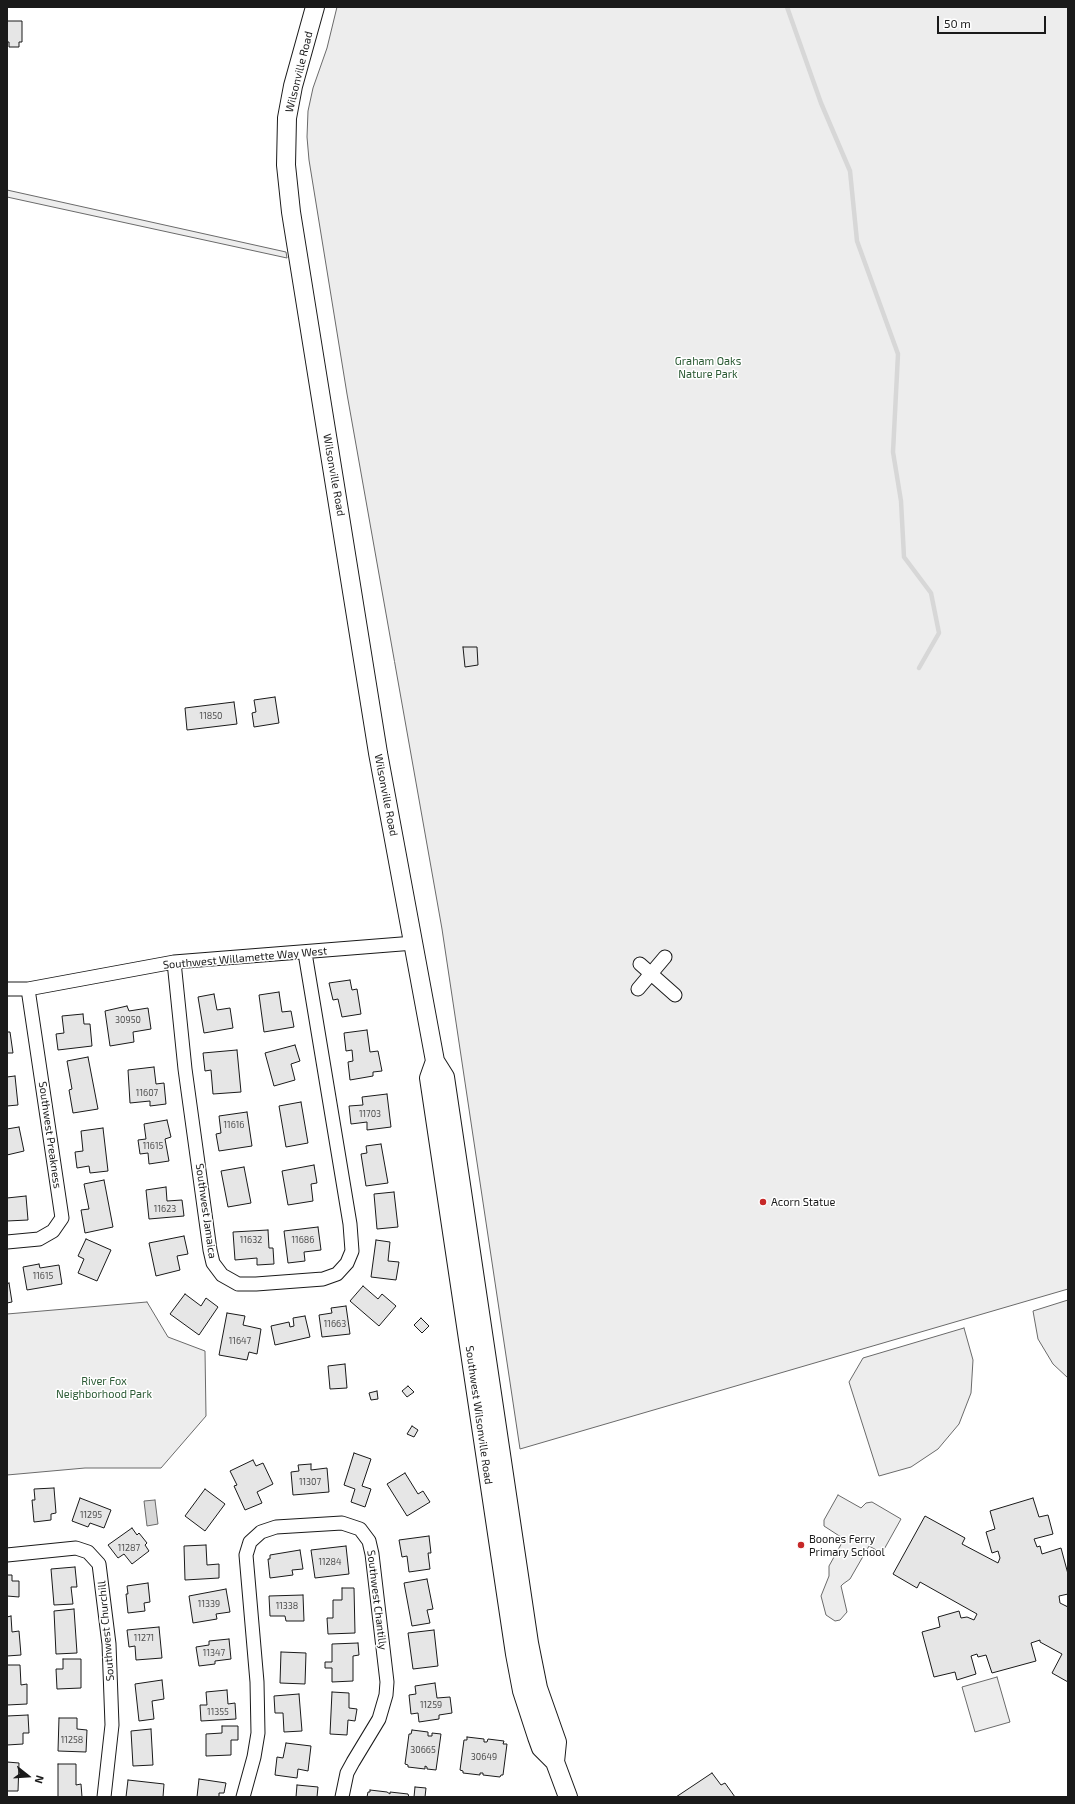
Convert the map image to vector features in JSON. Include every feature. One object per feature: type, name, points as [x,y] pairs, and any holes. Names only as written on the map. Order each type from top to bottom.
[{"type":"main road","name":"Wilsonville Road","points":[[315,7],[288,108],[286,142],[288,191],[378,753],[414,943]]},
{"type":"main road","name":"Southwest Wilsonville Road","points":[[414,943],[435,1061],[445,1077],[529,1643],[538,1688],[556,1742],[555,1762],[568,1797]]},
{"type":"street","name":"Southwest Willamette Way West","points":[[7,989],[28,989],[174,962],[305,953],[414,943]]},
{"type":"street","name":"Southwest Jamaica","points":[[174,962],[185,1069],[212,1256],[214,1263],[222,1275],[238,1284],[256,1284],[323,1279],[337,1274],[347,1264],[352,1251],[350,1224],[305,953]]},
{"type":"street","points":[[638,989],[665,957]]},
{"type":"street","points":[[640,964],[675,995]]},
{"type":"street","name":"Southwest Preakness","points":[[7,1242],[39,1239],[53,1231],[62,1218],[28,989]]},
{"type":"street","name":"Southwest Chantilly","points":[[244,1797],[254,1757],[258,1733],[256,1682],[246,1555],[250,1542],[261,1532],[276,1527],[342,1523],[360,1529],[369,1541],[372,1554],[387,1682],[386,1695],[379,1719],[353,1762],[348,1773],[342,1797]]},
{"type":"street","name":"Southwest Churchill","points":[[7,1555],[76,1548],[88,1552],[99,1564],[109,1644],[112,1725],[104,1797]]},
{"type":"green space","name":"Graham Oaks Nature Park","points":[[337,7],[1068,7],[1068,1289],[520,1449],[442,929],[347,394],[309,160],[307,137],[308,111],[313,88],[327,48]]},
{"type":"green space","points":[[7,190],[286,252],[287,258],[7,197]]},
{"type":"green space","points":[[1068,1300],[1068,1378],[1053,1364],[1038,1339],[1033,1311]]},
{"type":"green space","name":"River Fox Neighborhood Park","points":[[147,1302],[168,1337],[205,1351],[206,1416],[161,1468],[85,1468],[7,1475],[7,1314]]},
{"type":"green space","points":[[964,1328],[973,1360],[971,1393],[959,1424],[938,1449],[911,1467],[879,1476],[849,1382],[863,1358]]},
{"type":"green space","points":[[838,1495],[861,1508],[866,1503],[872,1502],[901,1519],[882,1553],[869,1546],[850,1579],[841,1586],[847,1612],[840,1620],[835,1621],[826,1615],[821,1596],[829,1576],[829,1566],[844,1539],[824,1526],[824,1520]]},
{"type":"green space","points":[[997,1677],[1010,1722],[975,1732],[962,1687]]},
{"type":"shaded area","points":[[155,1500],[158,1524],[147,1526],[144,1501]]},
{"type":"building","points":[[7,21],[22,21],[22,42],[19,42],[19,47],[9,47],[9,42],[7,42]]},
{"type":"building","points":[[463,647],[477,647],[478,665],[465,667]]},
{"type":"building","points":[[275,697],[279,723],[254,727],[252,713],[256,712],[254,700]]},
{"type":"building","points":[[234,702],[237,724],[187,730],[185,708]]},
{"type":"building","points":[[350,980],[352,990],[357,989],[361,1014],[342,1017],[338,999],[333,1000],[329,983]]},
{"type":"building","points":[[279,992],[282,1012],[291,1011],[294,1027],[264,1032],[259,995]]},
{"type":"building","points":[[214,994],[217,1010],[230,1008],[233,1028],[204,1033],[198,997]]},
{"type":"building","points":[[127,1006],[129,1011],[148,1008],[151,1029],[133,1032],[134,1042],[110,1046],[105,1011]]},
{"type":"building","points":[[83,1014],[84,1024],[90,1024],[92,1046],[58,1050],[56,1034],[64,1033],[62,1016]]},
{"type":"building","points":[[367,1030],[370,1052],[378,1051],[382,1071],[373,1072],[373,1076],[350,1080],[348,1062],[353,1061],[352,1050],[346,1051],[344,1033]]},
{"type":"building","points":[[7,1032],[10,1032],[13,1053],[7,1053]]},
{"type":"building","points":[[295,1045],[300,1061],[291,1064],[295,1080],[274,1086],[265,1053]]},
{"type":"building","points":[[237,1050],[241,1092],[213,1094],[211,1070],[205,1071],[203,1053]]},
{"type":"building","points":[[88,1057],[98,1109],[73,1113],[69,1090],[72,1089],[67,1061]]},
{"type":"building","points":[[154,1067],[156,1084],[164,1083],[166,1104],[150,1106],[150,1101],[130,1103],[128,1070]]},
{"type":"building","points":[[15,1076],[18,1105],[7,1106],[7,1077]]},
{"type":"building","points":[[387,1094],[391,1127],[367,1130],[367,1122],[351,1124],[349,1106],[363,1105],[362,1097]]},
{"type":"building","points":[[301,1102],[308,1143],[286,1147],[279,1106]]},
{"type":"building","points":[[247,1112],[252,1146],[219,1151],[216,1134],[221,1133],[219,1116]]},
{"type":"building","points":[[167,1120],[171,1137],[165,1139],[169,1161],[149,1164],[148,1153],[140,1154],[138,1140],[146,1139],[144,1124]]},
{"type":"building","points":[[19,1127],[24,1151],[7,1155],[7,1129]]},
{"type":"building","points":[[103,1128],[108,1171],[90,1173],[89,1166],[77,1168],[75,1152],[83,1151],[81,1131]]},
{"type":"building","points":[[381,1144],[388,1183],[366,1186],[361,1154],[367,1153],[366,1146]]},
{"type":"building","points":[[314,1165],[317,1183],[311,1184],[313,1201],[288,1205],[282,1171]]},
{"type":"building","points":[[244,1167],[251,1203],[228,1207],[221,1171]]},
{"type":"building","points":[[104,1180],[113,1227],[85,1233],[81,1210],[89,1209],[84,1184]]},
{"type":"building","points":[[166,1187],[167,1201],[182,1200],[184,1216],[149,1219],[146,1190]]},
{"type":"building","points":[[394,1192],[398,1227],[377,1229],[374,1194]]},
{"type":"building","points":[[26,1196],[28,1220],[7,1221],[7,1198]]},
{"type":"building","points":[[318,1227],[321,1250],[304,1252],[305,1261],[288,1263],[284,1231]]},
{"type":"building","points":[[268,1230],[269,1248],[273,1248],[274,1264],[257,1265],[257,1258],[235,1260],[233,1232]]},
{"type":"building","points":[[184,1236],[188,1254],[177,1256],[180,1270],[156,1276],[149,1243]]},
{"type":"building","points":[[86,1239],[111,1250],[97,1281],[78,1273],[84,1259],[78,1256]]},
{"type":"building","points":[[376,1240],[390,1242],[388,1261],[399,1262],[396,1280],[371,1277]]},
{"type":"building","points":[[39,1264],[40,1268],[59,1265],[62,1284],[27,1290],[23,1267]]},
{"type":"building","points":[[9,1283],[12,1302],[7,1303],[7,1284]]},
{"type":"building","points":[[363,1286],[378,1299],[382,1294],[396,1306],[379,1326],[350,1301]]},
{"type":"building","points":[[185,1294],[201,1306],[206,1298],[218,1307],[199,1335],[170,1314]]},
{"type":"building","points":[[346,1306],[350,1334],[322,1337],[319,1315],[332,1313],[331,1308]]},
{"type":"building","points":[[227,1313],[245,1316],[243,1325],[261,1329],[257,1354],[249,1352],[247,1360],[219,1355]]},
{"type":"building","points":[[305,1316],[310,1337],[275,1345],[271,1326],[289,1322],[290,1327],[294,1326],[293,1318]]},
{"type":"building","points":[[421,1318],[429,1326],[422,1333],[414,1325]]},
{"type":"building","points":[[345,1364],[347,1388],[330,1389],[328,1366]]},
{"type":"building","points":[[408,1386],[414,1392],[407,1397],[402,1391]]},
{"type":"building","points":[[377,1391],[378,1399],[371,1400],[369,1393]]},
{"type":"building","points":[[412,1426],[418,1430],[414,1437],[407,1434]]},
{"type":"building","points":[[354,1453],[371,1459],[362,1486],[371,1489],[365,1507],[351,1502],[355,1489],[344,1485]]},
{"type":"building","points":[[253,1460],[256,1466],[263,1463],[273,1484],[257,1492],[262,1503],[245,1510],[234,1486],[237,1485],[230,1471]]},
{"type":"building","points":[[311,1464],[311,1470],[327,1468],[329,1492],[293,1495],[291,1472],[299,1471],[298,1465]]},
{"type":"building","points":[[405,1473],[418,1494],[423,1491],[430,1502],[407,1516],[387,1484]]},
{"type":"building","points":[[54,1488],[56,1513],[51,1514],[51,1520],[34,1522],[32,1500],[35,1500],[34,1489]]},
{"type":"building","points":[[205,1489],[225,1504],[205,1531],[185,1516]]},
{"type":"building","points":[[80,1498],[111,1510],[104,1528],[90,1523],[88,1527],[72,1521]]},
{"type":"building","points":[[1033,1498],[1039,1517],[1048,1515],[1053,1534],[1034,1539],[1037,1547],[1040,1546],[1042,1554],[1061,1548],[1068,1574],[1068,1594],[1059,1596],[1060,1603],[1068,1607],[1068,1682],[1052,1673],[1062,1654],[1040,1642],[1040,1640],[1031,1643],[1036,1661],[992,1673],[986,1655],[978,1657],[977,1654],[971,1656],[976,1674],[957,1680],[955,1672],[934,1677],[922,1632],[940,1627],[938,1617],[959,1611],[961,1618],[967,1617],[974,1620],[977,1614],[920,1582],[917,1588],[893,1574],[925,1516],[965,1538],[962,1544],[998,1563],[1000,1558],[998,1551],[992,1553],[986,1532],[995,1529],[990,1511]]},
{"type":"building","points":[[132,1528],[137,1535],[139,1533],[147,1543],[145,1545],[149,1551],[132,1564],[124,1554],[118,1558],[108,1545]]},
{"type":"building","points":[[429,1536],[431,1553],[428,1553],[430,1569],[409,1572],[407,1556],[402,1557],[399,1540]]},
{"type":"building","points":[[206,1545],[207,1565],[219,1564],[219,1578],[185,1580],[184,1546]]},
{"type":"building","points":[[346,1546],[349,1574],[315,1578],[311,1550]]},
{"type":"building","points":[[300,1550],[303,1569],[292,1570],[293,1575],[270,1578],[268,1559],[270,1559],[270,1555]]},
{"type":"building","points":[[75,1567],[77,1587],[71,1587],[73,1604],[54,1605],[51,1569]]},
{"type":"building","points":[[7,1575],[12,1575],[12,1581],[19,1581],[19,1597],[7,1596]]},
{"type":"building","points":[[427,1579],[433,1609],[427,1610],[430,1623],[412,1626],[404,1583]]},
{"type":"building","points":[[148,1583],[150,1602],[144,1603],[145,1611],[128,1613],[126,1594],[128,1594],[127,1586]]},
{"type":"building","points":[[342,1588],[354,1588],[355,1633],[328,1634],[327,1618],[333,1618],[333,1600],[342,1600]]},
{"type":"building","points":[[226,1589],[230,1612],[216,1614],[217,1619],[193,1623],[189,1596]]},
{"type":"building","points":[[303,1595],[304,1621],[286,1621],[285,1616],[270,1616],[269,1596]]},
{"type":"building","points":[[74,1609],[77,1653],[56,1654],[54,1611]]},
{"type":"building","points":[[11,1616],[12,1632],[19,1631],[21,1655],[7,1656],[7,1617]]},
{"type":"building","points":[[159,1627],[162,1658],[136,1660],[135,1646],[129,1647],[127,1630]]},
{"type":"building","points":[[434,1630],[438,1666],[413,1669],[408,1633]]},
{"type":"building","points":[[229,1639],[231,1659],[215,1661],[215,1664],[199,1666],[196,1647],[209,1645],[209,1641]]},
{"type":"building","points":[[358,1643],[359,1655],[353,1656],[353,1681],[332,1682],[332,1668],[325,1668],[325,1662],[332,1662],[332,1644]]},
{"type":"building","points":[[281,1652],[306,1653],[305,1684],[280,1683]]},
{"type":"building","points":[[63,1659],[81,1659],[81,1688],[57,1689],[56,1669],[63,1669]]},
{"type":"building","points":[[7,1665],[20,1665],[21,1685],[27,1684],[27,1704],[7,1705]]},
{"type":"building","points":[[162,1680],[164,1699],[152,1701],[154,1719],[139,1721],[135,1684]]},
{"type":"building","points":[[435,1683],[437,1698],[450,1697],[452,1713],[439,1715],[439,1719],[419,1722],[418,1713],[411,1714],[409,1695],[416,1694],[415,1686]]},
{"type":"building","points":[[227,1690],[228,1704],[235,1703],[236,1719],[201,1721],[200,1705],[207,1705],[206,1692]]},
{"type":"building","points":[[332,1692],[349,1693],[349,1708],[357,1709],[355,1721],[348,1720],[347,1735],[330,1734]]},
{"type":"building","points":[[299,1694],[302,1731],[284,1732],[283,1713],[275,1713],[274,1696]]},
{"type":"building","points":[[28,1715],[29,1733],[23,1733],[23,1744],[7,1745],[7,1716]]},
{"type":"building","points":[[59,1718],[77,1718],[77,1729],[87,1730],[86,1752],[58,1751]]},
{"type":"building","points":[[222,1726],[238,1726],[238,1740],[231,1740],[231,1755],[206,1756],[206,1734],[222,1733]]},
{"type":"building","points":[[151,1729],[153,1765],[133,1766],[131,1731]]},
{"type":"building","points":[[412,1730],[428,1732],[428,1736],[432,1736],[432,1733],[441,1734],[436,1770],[427,1769],[425,1766],[425,1769],[408,1767],[408,1765],[405,1764],[409,1734],[411,1734]]},
{"type":"building","points":[[467,1737],[484,1739],[484,1742],[487,1742],[488,1739],[504,1741],[503,1744],[507,1744],[503,1775],[500,1777],[483,1775],[483,1773],[480,1773],[480,1775],[463,1773],[463,1771],[460,1770],[464,1740],[467,1740]]},
{"type":"building","points":[[286,1743],[311,1746],[308,1771],[298,1769],[297,1778],[275,1775],[277,1757],[283,1758]]},
{"type":"building","points":[[7,1762],[19,1763],[18,1791],[7,1791]]},
{"type":"building","points":[[58,1764],[76,1764],[76,1785],[81,1784],[82,1797],[58,1797]]},
{"type":"building","points":[[712,1773],[721,1785],[725,1783],[735,1797],[676,1797]]},
{"type":"building","points":[[199,1779],[226,1783],[224,1793],[219,1793],[219,1797],[197,1797]]},
{"type":"building","points":[[128,1780],[164,1784],[163,1797],[126,1797]]},
{"type":"building","points":[[297,1785],[318,1787],[317,1797],[296,1797]]},
{"type":"building","points":[[415,1787],[426,1788],[425,1797],[414,1797]]},
{"type":"building","points":[[370,1790],[387,1792],[390,1794],[390,1792],[408,1794],[409,1797],[367,1797]]},
{"type":"waterway","points":[[787,7],[821,103],[850,171],[857,241],[898,354],[893,452],[901,501],[904,557],[931,593],[939,633],[919,668]]},
{"type":"place","name":"Acorn Statue","points":[[763,1202]]},
{"type":"place","name":"Boones Ferry Primary School","points":[[801,1545]]}]
